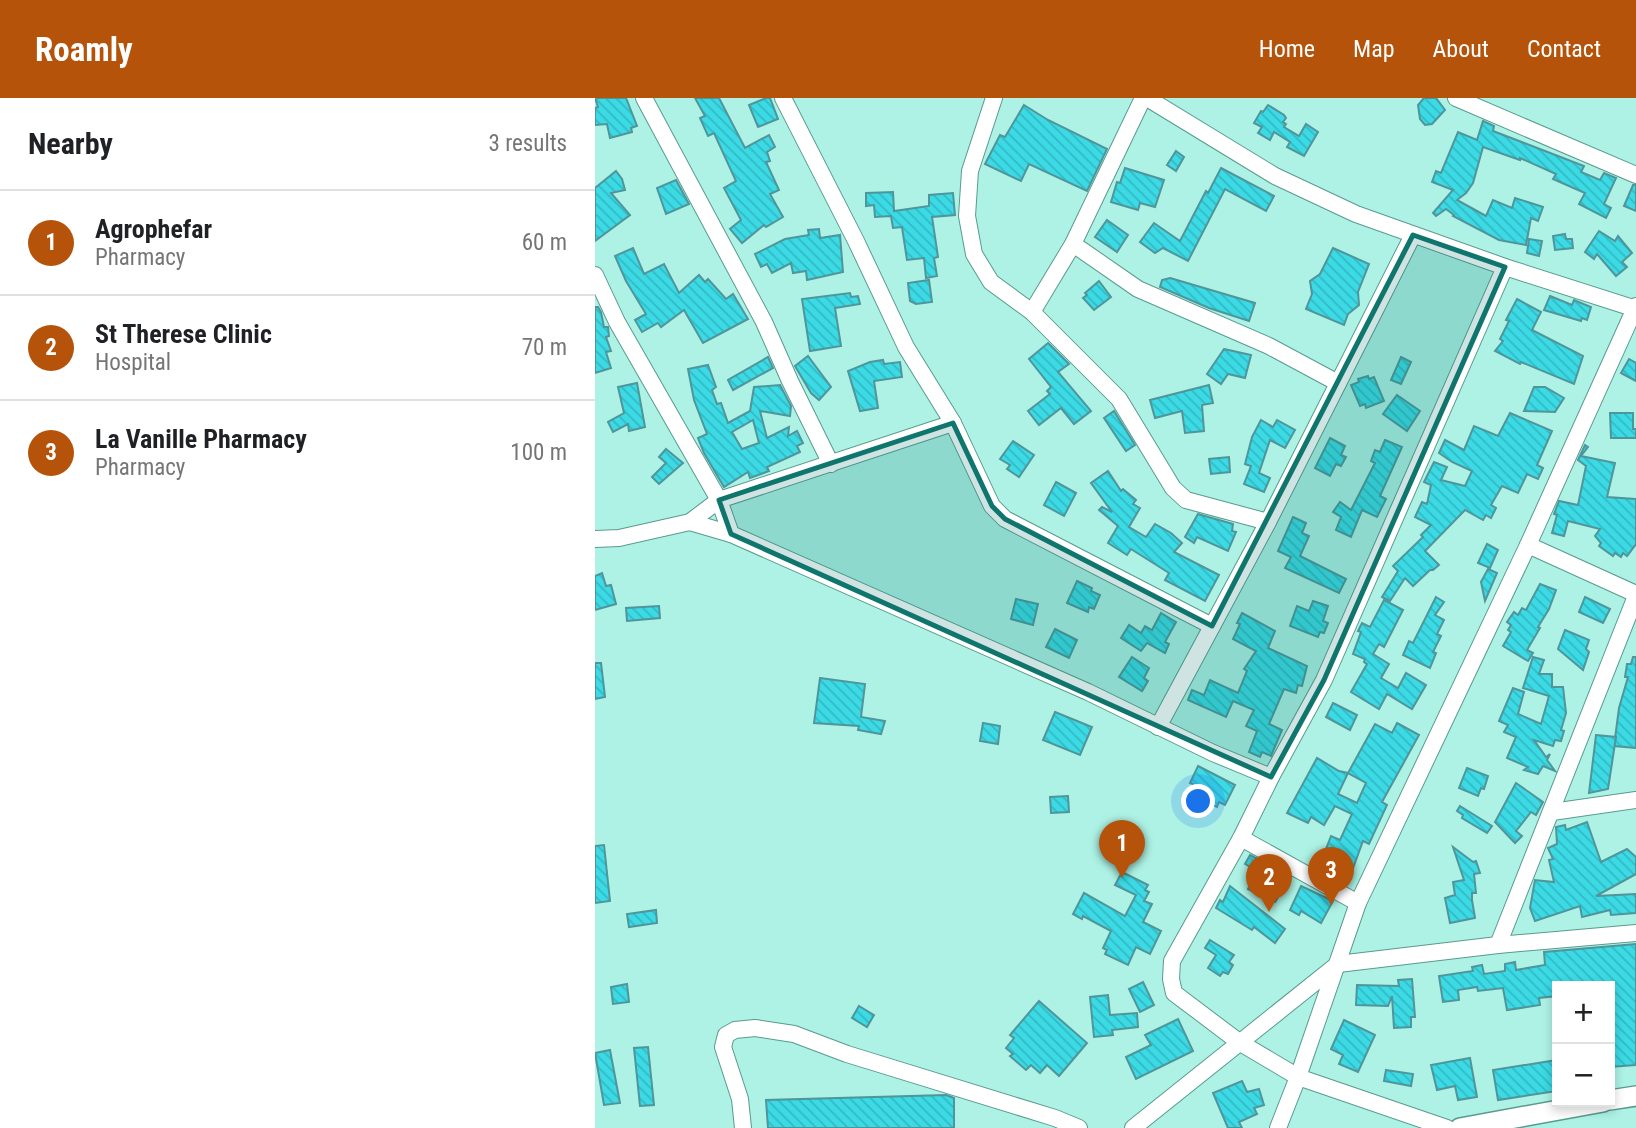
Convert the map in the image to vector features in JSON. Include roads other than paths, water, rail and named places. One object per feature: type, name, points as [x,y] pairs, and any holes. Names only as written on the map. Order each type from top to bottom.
[{"type":"main road","points":[[1615,1099],[1636,1096]]},
{"type":"main road","points":[[1460,1128],[1575,1107]]},
{"type":"street","points":[[644,98],[764,321],[831,464]]},
{"type":"street","points":[[783,98],[856,241],[906,347],[953,423],[992,506],[1005,519],[1212,626]]},
{"type":"street","points":[[993,98],[970,171],[967,216],[974,254],[991,282],[1032,312],[1119,399],[1179,494],[1186,500],[1268,522]]},
{"type":"street","points":[[1032,312],[1073,244],[1145,98],[1275,176],[1356,214],[1505,267],[1636,308],[1528,545],[1358,903],[1278,1128]]},
{"type":"street","points":[[1456,98],[1636,175]]},
{"type":"street","points":[[1158,727],[1268,522],[1413,235]]},
{"type":"street","points":[[1073,244],[1138,289],[1269,346],[1338,383]]},
{"type":"street","points":[[1447,1128],[1298,1077],[1239,1042],[1174,993],[1171,979],[1172,961],[1241,838],[1324,680],[1505,267]]},
{"type":"street","points":[[595,275],[617,321],[719,500],[731,534]]},
{"type":"street","points":[[595,539],[619,538],[690,522],[719,500],[953,423]]},
{"type":"street","points":[[690,522],[731,534],[1088,692],[1158,727],[1271,777]]},
{"type":"street","points":[[1497,945],[1636,595],[1528,545]]},
{"type":"street","points":[[1552,812],[1636,800]]},
{"type":"street","points":[[1241,838],[1358,903]]},
{"type":"street","points":[[1132,1128],[1338,964],[1497,945],[1636,933]]},
{"type":"street","points":[[743,1128],[740,1099],[723,1047],[726,1035],[734,1030],[755,1028],[794,1034],[847,1054],[1055,1118],[1079,1128]]},
{"type":"place","name":"Agrophefar","points":[[1122,878]]},
{"type":"place","name":"La Vanille Pharmacy","points":[[1331,905]]},
{"type":"place","name":"St Therese Clinic","points":[[1269,912]]}]
